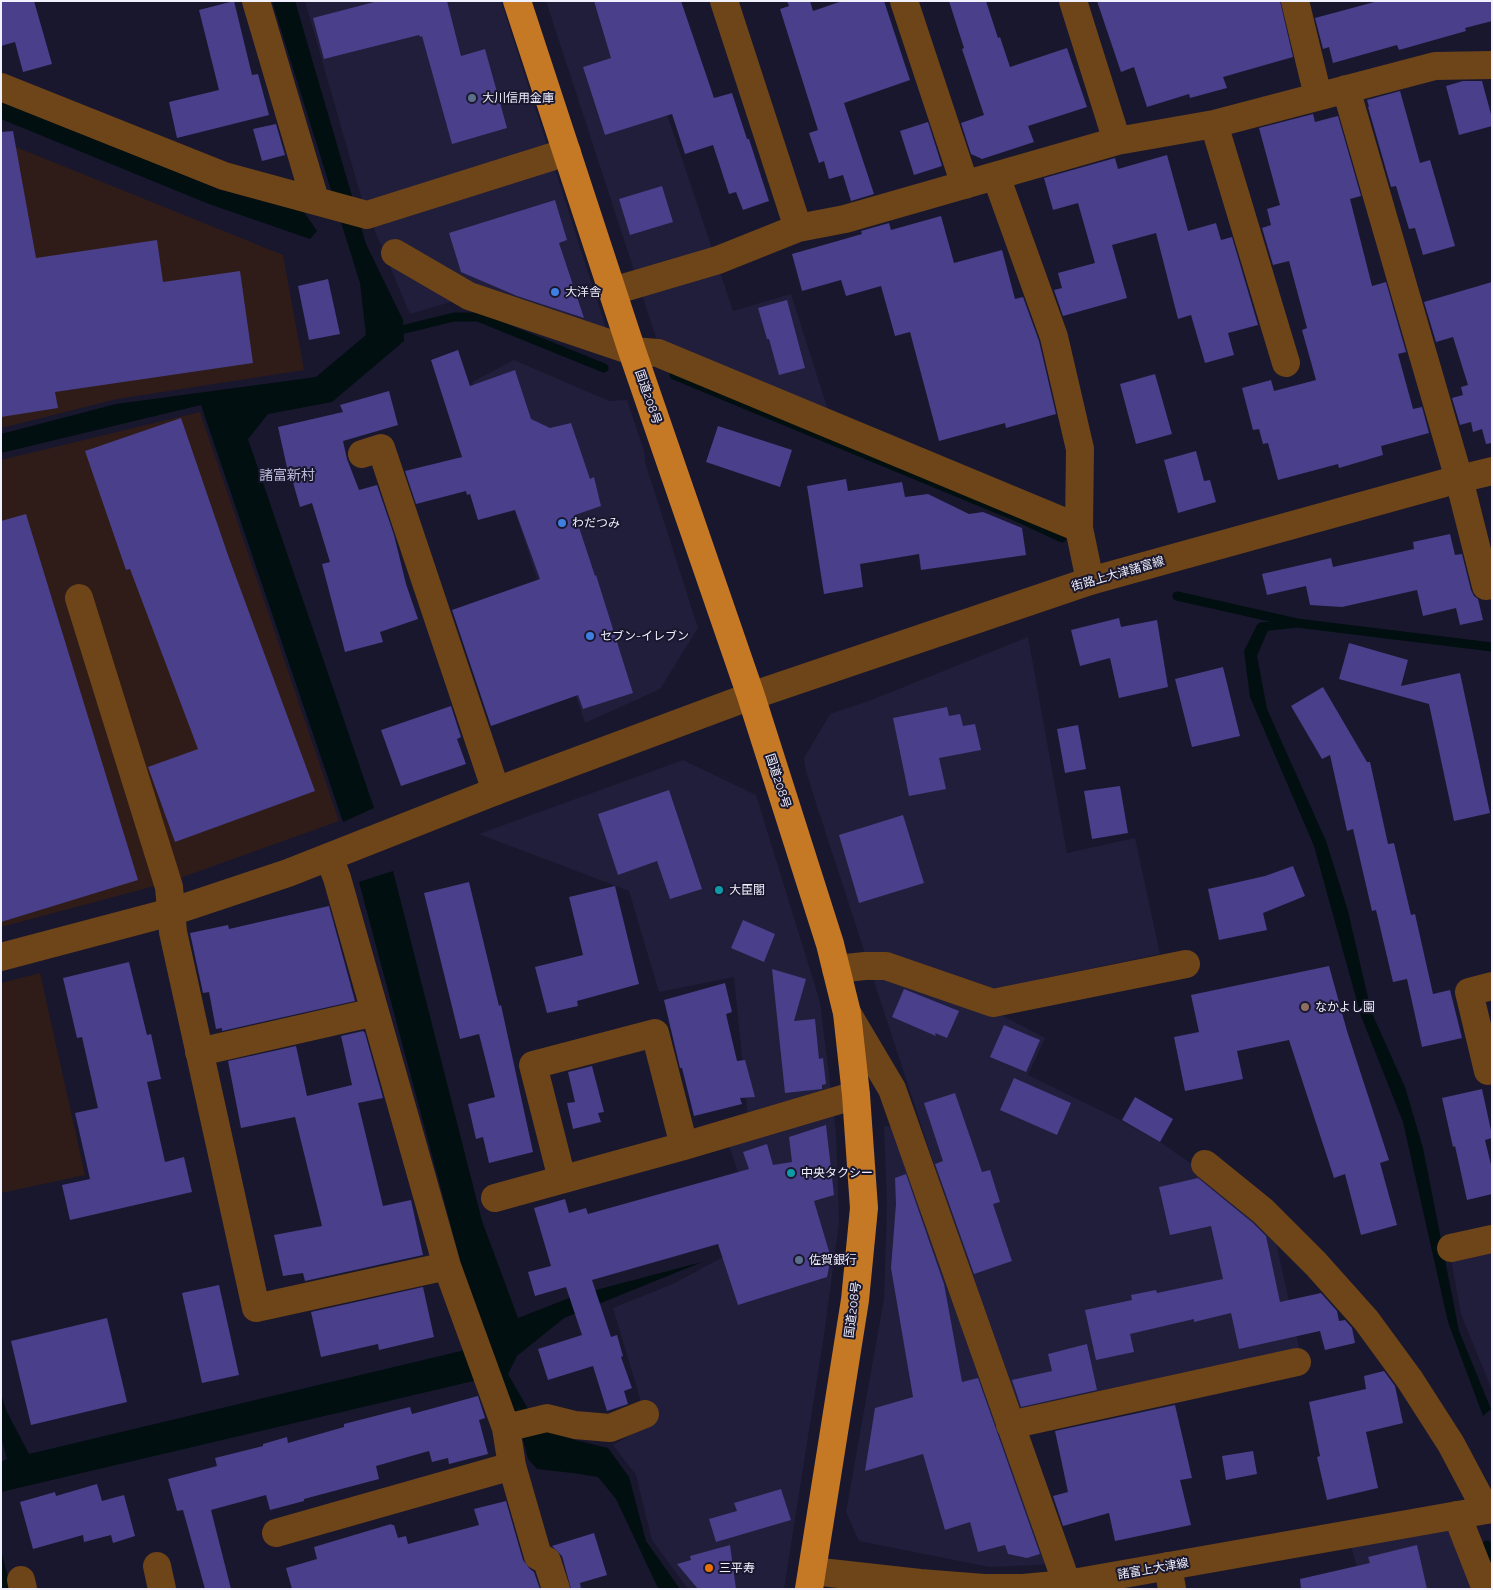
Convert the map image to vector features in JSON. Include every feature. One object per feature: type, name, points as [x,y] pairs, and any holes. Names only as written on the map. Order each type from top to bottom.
[{"type":"highway","name":"国道208号","points":[[517,1],[632,351],[751,696],[830,944],[847,1013],[856,1095],[864,1208],[855,1300],[811,1580]]},
{"type":"street","points":[[256,1],[320,202]]},
{"type":"street","points":[[724,1],[798,228]]},
{"type":"street","points":[[904,1],[966,184]]},
{"type":"street","points":[[1073,1],[1117,141]]},
{"type":"street","points":[[1295,1],[1318,96]]},
{"type":"street","points":[[613,291],[718,260],[798,228],[838,221],[1117,141],[1214,124],[1434,66],[1492,64]]},
{"type":"street","points":[[1,87],[224,176],[367,214],[567,152]]},
{"type":"street","points":[[1346,89],[1459,478],[1486,586],[1492,585]]},
{"type":"street","points":[[1214,124],[1286,363]]},
{"type":"street","points":[[996,176],[1051,328],[1080,449],[1079,528],[1090,581]]},
{"type":"street","points":[[395,253],[469,296],[632,351],[658,353],[1079,528]]},
{"type":"street","points":[[362,454],[382,448],[496,791]]},
{"type":"street","name":"街路上大津諸富線","points":[[1,957],[171,912],[288,873],[496,791],[751,696],[1090,581],[1459,478],[1492,471]]},
{"type":"street","points":[[79,598],[169,887],[173,932],[256,1308],[447,1266]]},
{"type":"street","points":[[329,857],[337,878],[447,1266],[506,1428],[512,1466],[538,1556],[547,1561],[556,1589]]},
{"type":"street","points":[[836,969],[886,966],[993,1003],[1186,964]]},
{"type":"street","points":[[1488,1071],[1469,992],[1492,986]]},
{"type":"street","points":[[199,1052],[375,1012]]},
{"type":"street","points":[[847,1013],[892,1089],[1067,1584]]},
{"type":"street","points":[[562,1179],[533,1065],[655,1034],[684,1146]]},
{"type":"street","points":[[495,1198],[684,1146],[856,1095]]},
{"type":"street","points":[[1205,1164],[1262,1211],[1316,1264],[1366,1320],[1410,1380],[1446,1436],[1489,1510]]},
{"type":"street","points":[[1451,1248],[1492,1239]]},
{"type":"street","points":[[1010,1425],[1297,1362]]},
{"type":"street","points":[[506,1428],[547,1418],[576,1425],[610,1428],[645,1414]]},
{"type":"street","points":[[276,1533],[512,1466]]},
{"type":"street","name":"諸富上大津線","points":[[811,1580],[920,1583],[984,1589],[1023,1588],[1170,1577],[1489,1510]]},
{"type":"street","points":[[1458,1515],[1486,1589]]},
{"type":"shaded area","points":[[272,1],[295,1],[366,244],[403,320],[404,341],[332,402],[268,414],[248,439],[374,808],[343,822],[201,405],[1,453],[1,434],[116,404],[316,377],[366,335],[360,283]]},
{"type":"shaded area","points":[[305,1],[501,1],[614,353],[461,299],[410,314],[362,200]]},
{"type":"shaded area","points":[[546,1],[629,1],[733,311],[791,294],[835,432],[664,362]]},
{"type":"shaded area","points":[[1,99],[218,189],[304,212],[317,231],[310,239],[209,204],[1,119]]},
{"type":"shaded area","points":[[1,141],[283,255],[304,370],[117,399],[1,428]]},
{"type":"shaded area","points":[[514,360],[609,401],[627,400],[698,628],[660,689],[585,723],[472,382]]},
{"type":"shaded area","points":[[200,412],[339,821],[166,883],[1,927],[1,460]]},
{"type":"shaded area","points":[[1257,625],[1268,630],[1257,656],[1267,709],[1326,841],[1348,911],[1371,1011],[1405,1087],[1423,1148],[1459,1331],[1491,1409],[1483,1416],[1448,1322],[1403,1122],[1361,1016],[1314,846],[1250,697],[1244,651]]},
{"type":"shaded area","points":[[1028,637],[1067,853],[1135,838],[1160,954],[1040,979],[992,1010],[1045,1038],[1028,1075],[1118,1119],[1163,1144],[1200,1170],[1273,1228],[1300,1352],[1016,1416],[816,803],[804,758],[830,714],[869,701]]},
{"type":"shaded area","points":[[683,760],[756,795],[820,1002],[836,1132],[839,1223],[824,1335],[784,1589],[688,1589],[652,1540],[636,1475],[613,1445],[648,1425],[613,1308],[673,1284],[760,1237],[728,1143],[750,1138],[734,977],[659,992],[629,891],[479,834]]},
{"type":"shaded area","points":[[393,871],[482,1221],[518,1318],[577,1295],[702,1262],[564,1318],[517,1356],[508,1374],[535,1421],[546,1429],[575,1440],[608,1448],[629,1477],[646,1541],[680,1589],[659,1589],[616,1499],[598,1477],[537,1469],[528,1459],[519,1425],[499,1375],[1,1492],[1,1462],[7,1459],[1,1436],[1,1393],[6,1410],[29,1454],[461,1351],[485,1332],[464,1275],[359,882]]},
{"type":"shaded area","points":[[40,973],[85,1175],[1,1193],[1,983]]},
{"type":"shaded area","points":[[884,1126],[900,1127],[1056,1564],[990,1567],[859,1541],[846,1512],[884,1299],[887,1203]]},
{"type":"shaded area","points":[[1492,1244],[1492,1390],[1461,1314],[1450,1254]]},
{"type":"shaded area","points":[[1459,1526],[1482,1589],[1363,1589],[1351,1546]]},
{"type":"shaded area","points":[[1,1550],[11,1589],[1,1589]]},
{"type":"building","points":[[1,1],[34,1],[52,64],[23,72],[15,42],[1,46]]},
{"type":"building","points":[[234,1],[252,75],[258,74],[269,115],[177,138],[169,102],[219,90],[199,10]]},
{"type":"building","points":[[378,1],[447,1],[461,56],[485,49],[507,128],[452,144],[422,36],[420,37],[419,35],[324,59],[313,18]]},
{"type":"building","points":[[594,1],[681,1],[714,98],[732,93],[769,201],[743,210],[736,192],[729,194],[713,145],[685,154],[672,114],[605,135],[583,67],[611,58]]},
{"type":"building","points":[[787,1],[810,1],[813,11],[842,1],[884,1],[910,80],[844,103],[874,194],[851,201],[843,175],[829,179],[824,161],[819,163],[809,133],[818,130],[780,9],[789,6]]},
{"type":"building","points":[[949,1],[986,1],[1010,67],[1067,48],[1087,107],[1028,126],[1034,142],[982,159],[971,154],[961,123],[984,115],[962,49],[964,48]]},
{"type":"building","points":[[1097,1],[1280,1],[1293,57],[1223,77],[1227,88],[1190,98],[1189,94],[1147,107],[1134,67],[1121,72]]},
{"type":"building","points":[[1378,1],[1492,1],[1492,21],[1465,28],[1466,31],[1399,50],[1397,45],[1333,63],[1329,47],[1323,49],[1315,18]]},
{"type":"building","points":[[1463,81],[1482,81],[1492,118],[1492,126],[1459,135],[1446,86]]},
{"type":"building","points":[[1400,91],[1420,163],[1430,160],[1455,246],[1423,255],[1415,228],[1409,229],[1396,186],[1391,187],[1367,100]]},
{"type":"building","points":[[1313,114],[1315,122],[1338,116],[1361,196],[1350,199],[1372,286],[1386,282],[1406,352],[1398,354],[1413,409],[1422,407],[1429,433],[1381,446],[1383,455],[1339,468],[1338,464],[1278,480],[1268,443],[1263,444],[1259,429],[1253,430],[1242,388],[1271,380],[1274,391],[1316,380],[1302,330],[1307,328],[1289,261],[1273,265],[1262,228],[1271,225],[1267,209],[1280,205],[1259,128]]},
{"type":"building","points":[[928,122],[942,166],[914,175],[900,131]]},
{"type":"building","points":[[276,124],[285,155],[262,161],[253,129]]},
{"type":"building","points":[[13,131],[36,258],[157,240],[163,282],[240,271],[253,363],[55,392],[58,408],[1,417],[1,132]]},
{"type":"building","points":[[1167,155],[1188,231],[1216,223],[1221,240],[1232,237],[1258,325],[1228,333],[1234,355],[1205,363],[1191,315],[1178,319],[1156,233],[1112,245],[1127,298],[1063,316],[1054,290],[1062,288],[1058,273],[1095,263],[1078,203],[1053,210],[1044,178],[1115,158],[1118,169]]},
{"type":"building","points":[[662,186],[673,222],[630,235],[619,199]]},
{"type":"building","points":[[555,200],[567,240],[559,243],[584,318],[517,296],[461,272],[449,233]]},
{"type":"building","points":[[941,216],[954,263],[1002,250],[1015,299],[1023,297],[1039,341],[1056,414],[1006,428],[1005,423],[939,441],[910,332],[895,336],[881,286],[846,296],[841,280],[802,291],[792,254],[862,234],[861,231],[889,223],[891,230]]},
{"type":"building","points":[[328,279],[340,334],[309,340],[298,286]]},
{"type":"building","points":[[1492,282],[1492,443],[1486,444],[1482,429],[1473,432],[1471,422],[1460,425],[1452,398],[1463,395],[1461,387],[1468,385],[1453,337],[1436,342],[1424,302]]},
{"type":"building","points":[[787,300],[805,368],[779,375],[758,308]]},
{"type":"building","points":[[458,350],[470,386],[515,370],[531,419],[550,428],[571,423],[590,479],[594,477],[601,506],[575,515],[633,693],[583,709],[578,695],[491,726],[452,610],[540,579],[515,510],[478,520],[470,494],[467,495],[466,491],[416,504],[405,471],[462,457],[431,360]]},
{"type":"building","points":[[1155,374],[1172,434],[1136,444],[1120,384]]},
{"type":"building","points":[[389,391],[398,425],[343,441],[347,459],[359,490],[377,485],[394,535],[406,584],[418,619],[380,632],[383,642],[345,652],[322,564],[330,562],[312,503],[300,507],[290,472],[288,472],[278,427],[343,412],[340,405]]},
{"type":"building","points":[[181,418],[229,558],[315,791],[175,842],[148,767],[198,749],[130,569],[126,570],[85,451]]},
{"type":"building","points":[[718,426],[792,450],[780,487],[706,462]]},
{"type":"building","points":[[1196,451],[1204,481],[1210,480],[1216,502],[1178,513],[1164,460]]},
{"type":"building","points":[[846,479],[848,491],[902,482],[905,497],[928,494],[969,514],[983,512],[1022,528],[1026,555],[921,570],[919,554],[860,564],[863,587],[824,594],[807,486]]},
{"type":"building","points":[[26,514],[138,880],[1,922],[1,521]]},
{"type":"building","points":[[1450,534],[1455,555],[1462,554],[1471,590],[1478,599],[1483,620],[1460,625],[1456,608],[1423,616],[1417,590],[1342,607],[1310,605],[1306,586],[1267,595],[1262,574],[1331,558],[1333,567],[1414,549],[1413,542]]},
{"type":"building","points":[[1119,618],[1121,627],[1157,620],[1168,687],[1119,698],[1110,658],[1080,666],[1071,630]]},
{"type":"building","points":[[1349,643],[1408,660],[1401,686],[1460,673],[1490,813],[1454,821],[1429,704],[1339,679]]},
{"type":"building","points":[[1223,667],[1240,736],[1192,747],[1175,679]]},
{"type":"building","points":[[1323,687],[1367,762],[1370,762],[1388,844],[1394,843],[1411,915],[1415,914],[1433,994],[1450,990],[1462,1038],[1422,1047],[1407,979],[1393,982],[1376,910],[1372,911],[1353,829],[1347,831],[1330,755],[1322,759],[1291,706]]},
{"type":"building","points":[[451,706],[461,737],[457,739],[466,764],[401,786],[381,730]]},
{"type":"building","points":[[947,707],[949,716],[960,714],[963,726],[975,724],[981,750],[939,758],[946,789],[909,796],[893,718]]},
{"type":"building","points":[[1078,725],[1086,769],[1065,773],[1057,729]]},
{"type":"building","points":[[1120,786],[1128,833],[1092,839],[1084,791]]},
{"type":"building","points":[[669,790],[702,889],[670,899],[657,861],[618,875],[598,814]]},
{"type":"building","points":[[903,815],[924,883],[859,903],[839,835]]},
{"type":"building","points":[[1293,866],[1305,896],[1263,913],[1267,930],[1219,940],[1208,889],[1265,876]]},
{"type":"building","points":[[469,882],[499,1006],[501,1005],[533,1152],[489,1163],[483,1137],[476,1139],[468,1104],[495,1097],[479,1034],[460,1039],[424,893]]},
{"type":"building","points":[[615,886],[639,984],[577,1001],[578,1006],[547,1013],[535,967],[583,955],[569,897]]},
{"type":"building","points":[[329,906],[355,1001],[222,1031],[222,1028],[216,1029],[209,992],[203,993],[190,933],[228,925],[229,929]]},
{"type":"building","points":[[743,920],[775,934],[764,962],[731,948]]},
{"type":"building","points":[[129,962],[147,1035],[151,1034],[161,1079],[147,1082],[165,1162],[184,1157],[192,1192],[70,1220],[62,1185],[90,1179],[75,1113],[98,1108],[82,1037],[77,1038],[63,978]]},
{"type":"building","points":[[1329,966],[1347,1031],[1389,1160],[1380,1163],[1397,1225],[1361,1235],[1345,1174],[1334,1178],[1289,1040],[1237,1051],[1243,1079],[1185,1091],[1174,1037],[1199,1032],[1191,995]]},
{"type":"building","points":[[772,969],[806,979],[794,1021],[815,1019],[819,1059],[823,1058],[826,1084],[822,1085],[822,1089],[785,1093]]},
{"type":"building","points":[[725,983],[732,1012],[726,1014],[737,1061],[745,1060],[755,1097],[740,1098],[742,1104],[694,1116],[682,1068],[680,1068],[664,1000]]},
{"type":"building","points":[[904,989],[959,1011],[947,1038],[935,1033],[936,1036],[892,1017]]},
{"type":"building","points":[[1004,1025],[1040,1040],[1026,1072],[990,1057]]},
{"type":"building","points":[[363,1031],[383,1098],[358,1103],[383,1206],[411,1200],[423,1255],[305,1281],[303,1273],[283,1276],[274,1235],[322,1226],[295,1117],[241,1128],[228,1061],[296,1046],[307,1096],[352,1085],[341,1036]]},
{"type":"building","points":[[592,1066],[604,1112],[598,1113],[601,1122],[573,1129],[567,1103],[575,1102],[568,1072]]},
{"type":"building","points":[[1014,1078],[1071,1103],[1057,1135],[1000,1110]]},
{"type":"building","points":[[1482,1089],[1492,1135],[1492,1138],[1485,1140],[1492,1169],[1492,1194],[1467,1200],[1442,1098]]},
{"type":"building","points":[[955,1093],[982,1172],[990,1170],[1000,1202],[993,1204],[1012,1261],[974,1274],[935,1164],[943,1161],[924,1103]]},
{"type":"building","points":[[1135,1097],[1173,1119],[1160,1142],[1122,1120]]},
{"type":"building","points":[[826,1125],[834,1195],[814,1201],[831,1258],[827,1277],[738,1305],[718,1244],[592,1280],[611,1337],[617,1335],[623,1356],[621,1357],[632,1388],[624,1391],[628,1404],[607,1411],[593,1366],[548,1380],[538,1349],[582,1335],[566,1287],[535,1296],[528,1272],[551,1266],[534,1208],[565,1199],[569,1213],[586,1208],[588,1214],[749,1169],[743,1152],[767,1144],[773,1165],[792,1162],[789,1137]]},
{"type":"building","points":[[906,1174],[944,1284],[962,1382],[978,1378],[1040,1554],[1027,1558],[1008,1554],[1005,1545],[978,1552],[970,1522],[945,1530],[923,1454],[865,1471],[875,1408],[913,1397],[891,1268],[896,1204],[895,1178]]},
{"type":"building","points":[[1198,1178],[1266,1236],[1280,1302],[1321,1293],[1337,1311],[1339,1321],[1345,1320],[1352,1328],[1355,1343],[1325,1350],[1320,1331],[1239,1349],[1231,1313],[1194,1322],[1194,1319],[1130,1334],[1134,1352],[1096,1360],[1085,1310],[1132,1300],[1131,1295],[1156,1290],[1157,1293],[1223,1279],[1211,1226],[1170,1235],[1159,1187]]},
{"type":"building","points":[[219,1285],[239,1375],[202,1383],[182,1293]]},
{"type":"building","points":[[423,1287],[434,1337],[379,1350],[378,1344],[321,1357],[311,1312]]},
{"type":"building","points":[[107,1318],[127,1402],[31,1425],[11,1341]]},
{"type":"building","points":[[1087,1344],[1097,1390],[1021,1407],[1012,1380],[1052,1371],[1048,1354]]},
{"type":"building","points":[[1384,1371],[1395,1386],[1403,1423],[1366,1432],[1378,1488],[1327,1500],[1317,1457],[1320,1456],[1309,1402],[1366,1389],[1364,1376]]},
{"type":"building","points":[[478,1396],[485,1418],[479,1420],[488,1454],[449,1464],[448,1458],[432,1462],[429,1451],[376,1466],[379,1479],[304,1499],[304,1501],[270,1510],[266,1495],[211,1510],[231,1589],[205,1589],[183,1510],[177,1511],[168,1479],[217,1466],[215,1458],[263,1446],[263,1444],[287,1437],[288,1443],[344,1427],[344,1424],[410,1407],[412,1414]]},
{"type":"building","points":[[1175,1405],[1192,1478],[1180,1480],[1191,1525],[1115,1541],[1109,1513],[1063,1526],[1053,1496],[1068,1492],[1055,1431]]},
{"type":"building","points":[[1253,1451],[1257,1474],[1226,1480],[1222,1456]]},
{"type":"building","points":[[97,1484],[102,1501],[124,1495],[135,1536],[113,1543],[111,1535],[84,1542],[83,1535],[33,1549],[20,1502],[55,1492],[56,1496]]},
{"type":"building","points":[[781,1489],[791,1520],[716,1542],[709,1519],[737,1511],[734,1503]]},
{"type":"building","points":[[506,1501],[523,1560],[534,1572],[540,1589],[292,1589],[286,1568],[317,1559],[314,1547],[391,1524],[394,1525],[398,1538],[406,1536],[408,1544],[479,1525],[474,1509]]},
{"type":"building","points":[[594,1533],[607,1575],[580,1583],[581,1589],[571,1589],[562,1556],[552,1546]]},
{"type":"building","name":"三平寿","points":[[730,1545],[736,1589],[698,1589],[677,1564],[691,1560],[690,1556]]},
{"type":"building","points":[[1417,1545],[1427,1589],[1301,1589],[1300,1579],[1370,1563],[1368,1557]]},
{"type":"waterway","points":[[401,330],[454,317],[478,317],[604,368]]},
{"type":"waterway","points":[[674,375],[1017,517],[1062,538]]},
{"type":"waterway","points":[[1177,596],[1297,623],[1492,647]]},
{"type":"waterway","points":[[1256,638],[1261,627],[1297,623]]},
{"type":"waterway","points":[[1487,1545],[1492,1557]]},
{"type":"place","name":"大川信用金庫","points":[[472,98]]},
{"type":"place","name":"大洋舎","points":[[555,292]]},
{"type":"place","name":"わだつみ","points":[[562,523]]},
{"type":"place","name":"セブン-イレブン","points":[[590,636]]},
{"type":"place","name":"大臣閣","points":[[719,890]]},
{"type":"place","name":"なかよし園","points":[[1305,1007]]},
{"type":"place","name":"中央タクシー","points":[[791,1173]]},
{"type":"place","name":"佐賀銀行","points":[[799,1260]]},
{"type":"place","name":"三平寿","points":[[709,1568]]},
{"type":"district","name":"諸富新村","points":[[287,476]]}]
